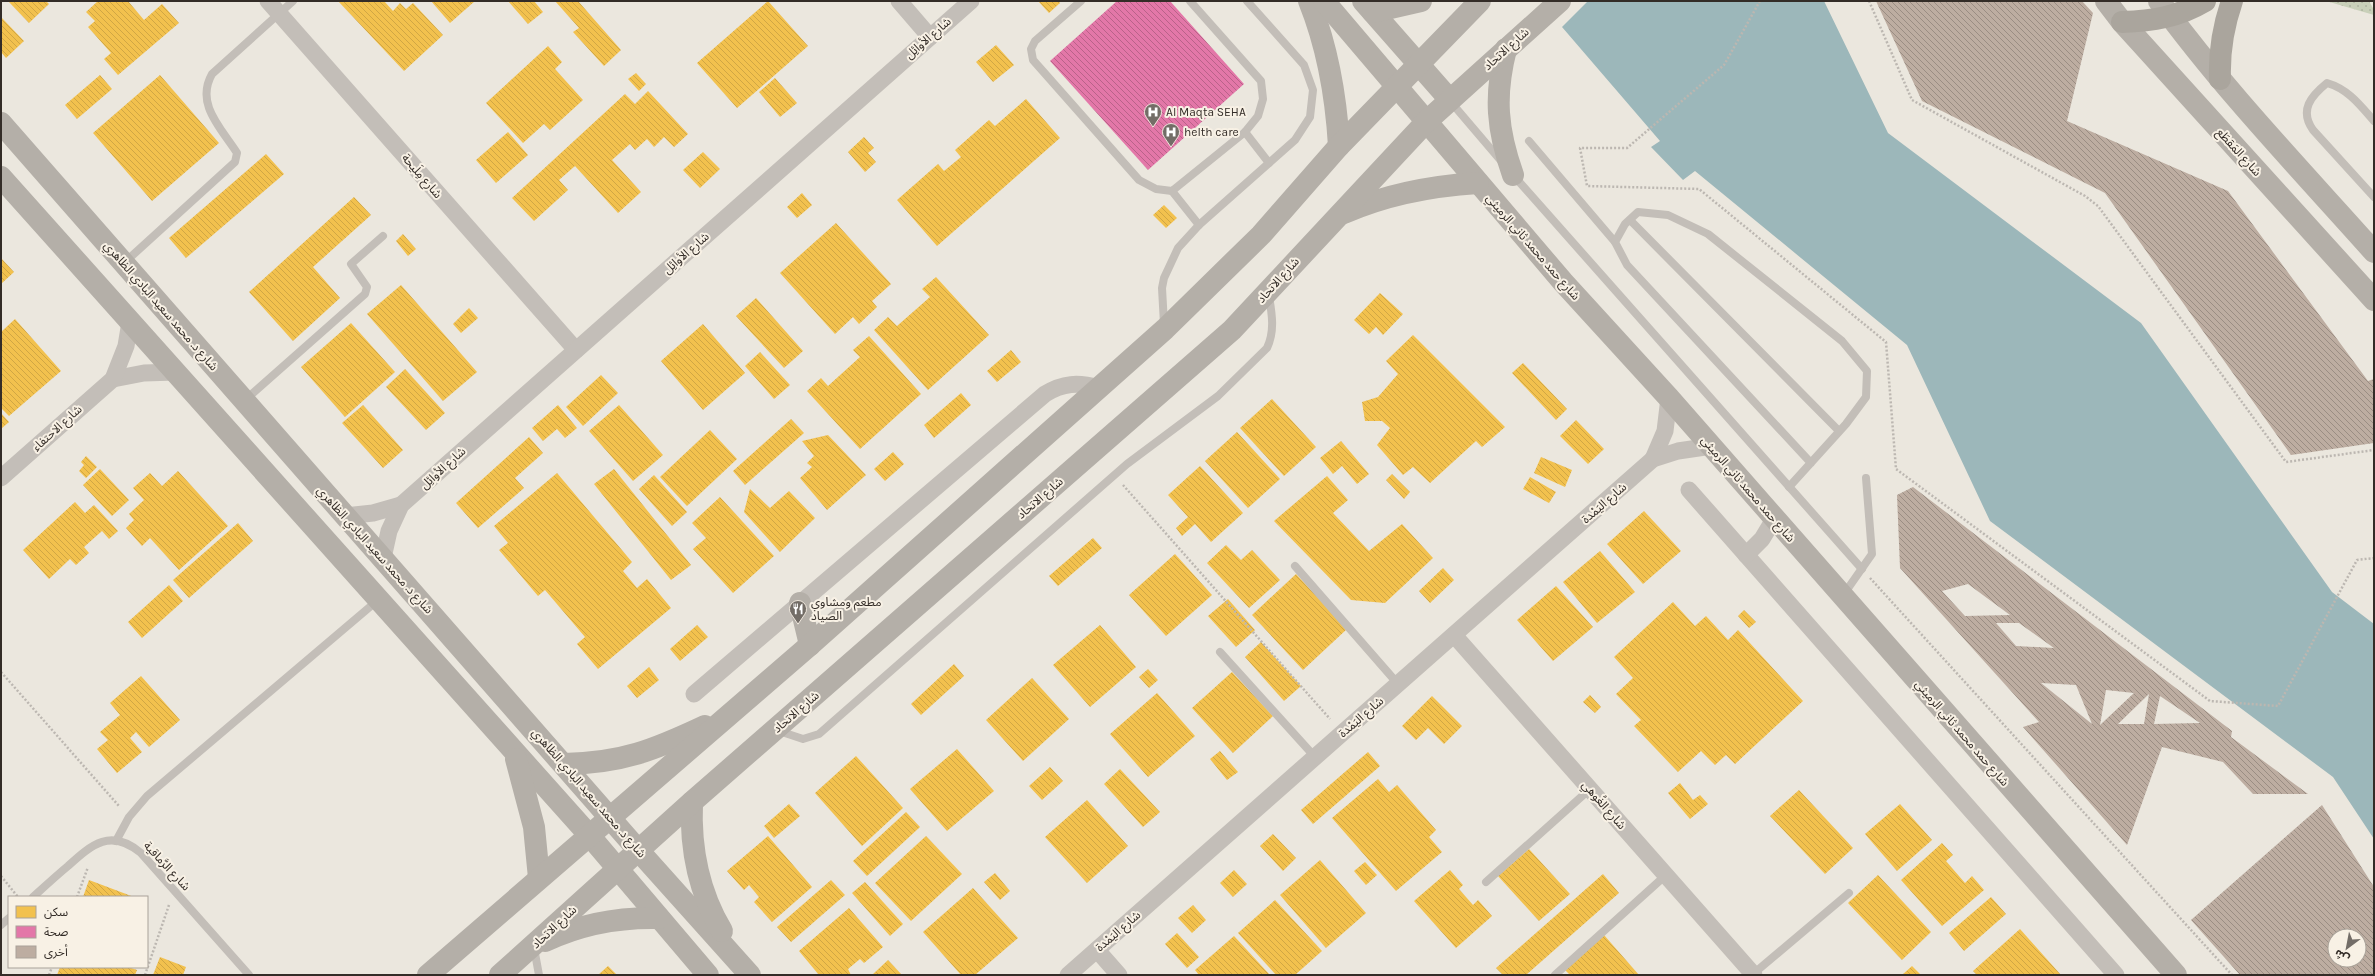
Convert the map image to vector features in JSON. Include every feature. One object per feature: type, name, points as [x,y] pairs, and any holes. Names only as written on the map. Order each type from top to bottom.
[{"type":"highway","points":[[2122,22],[2164,9],[2189,10],[2205,1]]},
{"type":"highway","points":[[2220,79],[2219,50],[2225,22],[2232,1]]},
{"type":"main road","points":[[1309,1],[1326,49],[1332,78],[1339,146]]},
{"type":"main road","name":"شارع حمد محمد ثاني الرميثي","points":[[1324,1],[1563,282],[1712,446],[1774,520],[2176,975]]},
{"type":"main road","points":[[1368,6],[1421,1]]},
{"type":"main road","points":[[428,975],[810,645],[1165,329],[1261,235],[1339,146],[1480,1]]},
{"type":"main road","name":"شارع المَقطَع","points":[[2106,1],[2122,22],[2374,300]]},
{"type":"main road","name":"شارع الاتحاد","points":[[500,975],[692,802],[1232,330],[1427,121],[1556,5]]},
{"type":"main road","points":[[1368,6],[1450,100]]},
{"type":"main road","points":[[2164,9],[2220,79],[2374,252]]},
{"type":"main road","points":[[1506,49],[1500,73],[1499,124],[1504,150],[1513,175]]},
{"type":"main road","name":"شارع د. محمد سعيد البادي الظاهري","points":[[1,124],[638,850],[747,971]]},
{"type":"main road","points":[[1,177],[589,835],[708,975]]},
{"type":"main road","points":[[1338,216],[1361,206],[1409,191],[1443,185],[1478,183]]},
{"type":"main road","points":[[73,258],[98,233]]},
{"type":"main road","points":[[800,603],[810,645]]},
{"type":"main road","points":[[564,764],[593,764],[639,755],[730,714]]},
{"type":"main road","points":[[514,752],[534,827],[539,878]]},
{"type":"main road","points":[[692,802],[694,855],[704,895],[713,915],[747,971]]},
{"type":"main road","points":[[533,946],[557,936],[608,921],[659,918]]},
{"type":"street","name":"شارع مِلَيحة","points":[[268,1],[576,350]]},
{"type":"street","points":[[899,1],[930,37]]},
{"type":"street","name":"شارع الأوائِل","points":[[383,558],[389,531],[401,505],[971,1]]},
{"type":"street","name":"شارع الاحتفاء","points":[[1,478],[113,379],[126,346],[130,322]]},
{"type":"street","points":[[113,379],[144,373],[176,372]]},
{"type":"street","points":[[694,694],[1044,394],[1057,387],[1071,383],[1085,384],[1099,388]]},
{"type":"street","name":"شارع اليَمْدة","points":[[1653,459],[1665,431],[1669,398]]},
{"type":"street","name":"شارع اليَمْدة","points":[[1068,975],[1653,459],[1678,451],[1712,446]]},
{"type":"street","points":[[1689,490],[2116,975]]},
{"type":"street","name":"شارع الأوائِل","points":[[345,516],[373,513],[401,505]]},
{"type":"street","points":[[1746,555],[1762,539],[1774,520]]},
{"type":"street","name":"شارع الغُوهي","points":[[1454,635],[1754,974]]},
{"type":"street","points":[[1097,950],[1120,975]]},
{"type":"lane","points":[[124,263],[235,162],[237,153],[206,104],[207,83],[212,74],[293,1]]},
{"type":"lane","points":[[1081,1],[1035,41],[1031,49],[1033,60],[1139,180],[1156,189],[1172,191],[1179,187],[1245,132],[1258,116],[1262,108],[1263,90],[1261,81],[1190,1]]},
{"type":"lane","points":[[1165,329],[1162,288],[1167,267],[1178,248],[1199,225],[1304,130],[1310,118],[1313,90],[1304,65],[1247,1]]},
{"type":"lane","points":[[2374,121],[2351,96],[2340,88],[2327,83],[2316,93],[2308,105],[2307,119],[2313,130],[2374,197]]},
{"type":"lane","points":[[1450,100],[1513,175],[1862,569]]},
{"type":"lane","points":[[1245,132],[1269,163]]},
{"type":"lane","points":[[1529,141],[1615,242],[1627,265],[1811,463]]},
{"type":"lane","points":[[1172,191],[1199,225]]},
{"type":"lane","points":[[1615,242],[1630,220],[1638,212],[1668,215],[1708,234],[1842,341],[1867,372],[1866,397],[1839,431],[1789,487]]},
{"type":"lane","points":[[1630,220],[1839,431]]},
{"type":"lane","points":[[244,401],[365,294],[367,287],[351,264],[383,236]]},
{"type":"lane","points":[[776,730],[802,739],[822,732],[1115,475],[1150,446],[1208,404],[1262,355],[1271,340],[1272,332],[1269,291]]},
{"type":"lane","points":[[1842,597],[1872,554],[1866,478]]},
{"type":"lane","points":[[1295,566],[1398,684]]},
{"type":"lane","points":[[33,896],[88,847],[102,842],[116,841],[129,817],[147,796],[378,600]]},
{"type":"lane","points":[[1220,652],[1315,757]]},
{"type":"lane","points":[[1486,882],[1590,789]]},
{"type":"lane","name":"شارع الرَّماقية","points":[[116,841],[129,845],[141,853],[249,975]]},
{"type":"lane","points":[[1555,975],[1666,875]]},
{"type":"lane","points":[[1754,974],[1849,893]]},
{"type":"lane","points":[[533,946],[539,975]]},
{"type":"path","points":[[1627,148],[1724,65],[1760,1]]},
{"type":"path","points":[[1869,1],[1912,100],[2085,196],[2098,206],[2286,462],[2374,450]]},
{"type":"path","points":[[1115,475],[1342,733]]},
{"type":"path","points":[[2210,701],[2278,706],[2357,560],[2374,558]]},
{"type":"path","points":[[1862,569],[2232,975]]},
{"type":"path","points":[[1,672],[129,817]]},
{"type":"path","points":[[1,876],[17,896]]},
{"type":"path","points":[[148,966],[174,891]]},
{"type":"green space","points":[[2326,1],[2369,1],[2374,10],[2374,15]]},
{"type":"water","points":[[1588,1],[1824,1],[1888,133],[2141,323],[2332,592],[2374,624],[2374,839],[2333,777],[1990,521],[1907,345],[1695,171],[1683,180],[1651,147],[1660,141],[1562,27]]},
{"type":"building: سكن","points":[[8,1],[46,1],[49,4],[29,23]]},
{"type":"building: سكن","points":[[98,1],[128,1],[144,20],[162,4],[179,23],[118,75],[104,59],[111,53],[88,27],[95,21],[86,12]]},
{"type":"building: سكن","points":[[338,1],[384,1],[393,11],[400,3],[406,9],[413,3],[443,35],[404,71]]},
{"type":"building: سكن","points":[[431,1],[475,1],[450,23]]},
{"type":"building: سكن","points":[[508,1],[534,1],[543,12],[528,24]]},
{"type":"building: سكن","points":[[555,1],[578,1],[621,50],[604,66],[573,32],[579,28]]},
{"type":"building: سكن","points":[[768,1],[808,46],[737,108],[697,63]]},
{"type":"building: سكن","points":[[1038,1],[1059,1],[1060,3],[1049,13]]},
{"type":"building: سكن","points":[[1,17],[24,41],[6,58],[1,52]]},
{"type":"building: سكن","points":[[996,45],[1014,65],[993,82],[976,62]]},
{"type":"building: سكن","points":[[548,46],[562,62],[555,69],[583,100],[550,130],[544,124],[523,143],[486,103]]},
{"type":"building: سكن","points":[[636,73],[646,84],[639,91],[628,79]]},
{"type":"building: سكن","points":[[100,75],[112,89],[77,119],[65,105]]},
{"type":"building: سكن","points":[[160,75],[219,143],[152,201],[93,133]]},
{"type":"building: سكن","points":[[775,78],[797,103],[780,117],[759,92]]},
{"type":"building: سكن","points":[[648,91],[688,134],[674,147],[664,137],[654,147],[647,139],[635,150],[630,144],[612,160],[641,192],[618,213],[575,166],[559,180],[568,190],[534,221],[512,198],[625,94],[635,104]]},
{"type":"building: سكن","points":[[1026,99],[1060,138],[937,246],[897,200],[938,164],[944,171],[961,157],[955,150],[989,120],[995,126]]},
{"type":"building: سكن","points":[[508,132],[528,155],[496,183],[476,160]]},
{"type":"building: سكن","points":[[864,137],[874,148],[868,153],[876,162],[865,172],[848,152]]},
{"type":"building: سكن","points":[[703,152],[720,169],[700,188],[683,170]]},
{"type":"building: سكن","points":[[266,154],[284,174],[186,258],[169,238]]},
{"type":"building: سكن","points":[[802,193],[812,205],[797,218],[787,207]]},
{"type":"building: سكن","points":[[354,197],[371,215],[313,267],[340,298],[293,341],[249,292]]},
{"type":"building: سكن","points":[[1164,205],[1177,218],[1166,228],[1153,215]]},
{"type":"building: سكن","points":[[836,223],[891,284],[872,301],[877,307],[859,324],[853,317],[835,334],[780,273]]},
{"type":"building: سكن","points":[[403,234],[416,249],[408,256],[396,241]]},
{"type":"building: سكن","points":[[1,258],[14,272],[1,284]]},
{"type":"building: سكن","points":[[936,277],[989,335],[928,390],[874,330],[888,317],[897,326],[930,297],[922,289]]},
{"type":"building: سكن","points":[[401,285],[477,372],[443,401],[367,314]]},
{"type":"building: سكن","points":[[1380,293],[1403,314],[1383,335],[1376,327],[1369,334],[1354,320]]},
{"type":"building: سكن","points":[[756,298],[803,351],[784,368],[736,316]]},
{"type":"building: سكن","points":[[469,308],[478,318],[461,333],[453,324]]},
{"type":"building: سكن","points":[[15,319],[61,371],[9,416],[1,408],[1,332]]},
{"type":"building: سكن","points":[[351,323],[395,372],[345,417],[301,367]]},
{"type":"building: سكن","points":[[703,324],[745,373],[703,410],[661,361]]},
{"type":"building: سكن","points":[[1413,335],[1505,427],[1482,447],[1476,441],[1430,483],[1413,467],[1403,475],[1377,445],[1390,428],[1382,421],[1365,421],[1362,402],[1378,397],[1398,374],[1386,361]]},
{"type":"building: سكن","points":[[869,336],[921,394],[860,449],[807,391],[821,378],[828,386],[860,357],[853,350]]},
{"type":"building: سكن","points":[[1011,350],[1021,362],[997,382],[987,371]]},
{"type":"building: سكن","points":[[760,352],[790,385],[774,399],[745,366]]},
{"type":"building: سكن","points":[[1523,363],[1567,409],[1556,420],[1512,373]]},
{"type":"building: سكن","points":[[405,369],[445,413],[426,430],[386,387]]},
{"type":"building: سكن","points":[[601,375],[618,393],[583,426],[566,407]]},
{"type":"building: سكن","points":[[961,393],[971,405],[934,438],[924,425]]},
{"type":"building: سكن","points":[[1272,399],[1316,447],[1284,476],[1240,428]]},
{"type":"building: سكن","points":[[363,405],[403,450],[383,468],[342,423]]},
{"type":"building: سكن","points":[[558,405],[577,428],[565,438],[557,429],[543,441],[532,428]]},
{"type":"building: سكن","points":[[619,405],[663,455],[633,481],[589,431]]},
{"type":"building: سكن","points":[[1,413],[9,422],[1,429]]},
{"type":"building: سكن","points":[[791,419],[804,433],[745,485],[733,471]]},
{"type":"building: سكن","points":[[1576,420],[1604,449],[1588,464],[1560,436]]},
{"type":"building: سكن","points":[[710,430],[737,459],[687,506],[660,477]]},
{"type":"building: سكن","points":[[1237,432],[1280,479],[1248,508],[1205,461]]},
{"type":"building: سكن","points":[[828,435],[866,475],[827,510],[800,478],[812,467],[807,463],[814,456],[802,441]]},
{"type":"building: سكن","points":[[529,437],[543,453],[515,478],[524,488],[478,528],[456,503]]},
{"type":"building: سكن","points":[[1341,441],[1369,474],[1357,484],[1342,466],[1333,474],[1320,458]]},
{"type":"building: سكن","points":[[893,452],[904,464],[885,481],[874,469]]},
{"type":"building: سكن","points":[[86,456],[97,467],[86,478],[79,471],[84,465],[81,462]]},
{"type":"building: سكن","points":[[1541,457],[1572,470],[1565,487],[1534,473]]},
{"type":"building: سكن","points":[[1200,466],[1243,513],[1211,542],[1195,524],[1182,536],[1176,528],[1188,517],[1168,495]]},
{"type":"building: سكن","points":[[100,469],[129,500],[112,516],[83,485]]},
{"type":"building: سكن","points":[[614,469],[691,565],[671,580],[594,484]]},
{"type":"building: سكن","points":[[178,471],[228,526],[179,570],[150,538],[142,546],[126,528],[134,520],[129,514],[144,500],[133,488],[150,473],[162,486]]},
{"type":"building: سكن","points":[[557,473],[632,562],[623,571],[637,588],[647,579],[671,608],[598,669],[577,644],[585,637],[545,590],[538,596],[499,550],[508,543],[494,526]]},
{"type":"building: سكن","points":[[1392,474],[1410,492],[1404,499],[1386,480]]},
{"type":"building: سكن","points":[[654,475],[687,512],[672,526],[639,489]]},
{"type":"building: سكن","points":[[1327,476],[1348,500],[1333,513],[1369,551],[1402,524],[1433,558],[1385,603],[1351,600],[1274,521]]},
{"type":"building: سكن","points":[[1530,477],[1556,492],[1549,503],[1523,489]]},
{"type":"building: سكن","points":[[750,489],[770,508],[789,491],[815,518],[780,552],[744,512]]},
{"type":"building: سكن","points":[[720,497],[774,556],[733,593],[693,549],[706,538],[692,523]]},
{"type":"building: سكن","points":[[75,502],[85,513],[94,505],[118,531],[109,539],[102,531],[84,547],[89,553],[76,565],[70,559],[49,579],[23,550]]},
{"type":"building: سكن","points":[[1644,511],[1681,551],[1643,584],[1607,544]]},
{"type":"building: سكن","points":[[238,523],[253,541],[189,598],[173,580]]},
{"type":"building: سكن","points":[[1093,538],[1102,548],[1058,586],[1049,576]]},
{"type":"building: سكن","points":[[1226,545],[1241,560],[1252,550],[1280,580],[1249,608],[1207,563]]},
{"type":"building: سكن","points":[[1600,551],[1635,592],[1597,623],[1563,582]]},
{"type":"building: سكن","points":[[1175,554],[1212,595],[1166,636],[1129,595]]},
{"type":"building: سكن","points":[[1443,568],[1454,580],[1430,603],[1419,591]]},
{"type":"building: سكن","points":[[1296,574],[1347,629],[1303,670],[1252,615]]},
{"type":"building: سكن","points":[[169,585],[183,601],[142,638],[128,622]]},
{"type":"building: سكن","points":[[1556,586],[1593,627],[1553,661],[1517,620]]},
{"type":"building: سكن","points":[[1228,599],[1255,630],[1236,647],[1208,616]]},
{"type":"building: سكن","points":[[1673,602],[1695,626],[1706,616],[1728,640],[1738,630],[1803,701],[1735,764],[1726,755],[1715,765],[1701,751],[1678,772],[1634,726],[1641,720],[1616,694],[1633,678],[1614,657]]},
{"type":"building: سكن","points":[[1744,610],[1756,622],[1749,628],[1738,616]]},
{"type":"building: سكن","points":[[697,625],[708,637],[680,661],[670,649]]},
{"type":"building: سكن","points":[[1100,625],[1136,667],[1090,707],[1053,665]]},
{"type":"building: سكن","points":[[1261,642],[1301,686],[1284,701],[1245,657]]},
{"type":"building: سكن","points":[[954,664],[964,676],[921,715],[911,704]]},
{"type":"building: سكن","points":[[649,667],[659,680],[637,698],[627,686]]},
{"type":"building: سكن","points":[[1148,669],[1158,680],[1149,688],[1139,677]]},
{"type":"building: سكن","points":[[1232,672],[1273,716],[1233,753],[1192,708]]},
{"type":"building: سكن","points":[[141,676],[180,720],[149,747],[136,732],[130,738],[142,752],[117,773],[97,749],[108,740],[100,732],[120,715],[110,703]]},
{"type":"building: سكن","points":[[1032,678],[1069,719],[1023,761],[986,720]]},
{"type":"building: سكن","points":[[1157,693],[1195,736],[1148,777],[1110,734]]},
{"type":"building: سكن","points":[[1590,695],[1601,707],[1595,713],[1583,702]]},
{"type":"building: سكن","points":[[1432,696],[1462,726],[1444,744],[1428,728],[1416,740],[1402,726]]},
{"type":"building: سكن","points":[[957,749],[994,791],[947,831],[910,789]]},
{"type":"building: سكن","points":[[1220,751],[1238,772],[1227,780],[1210,759]]},
{"type":"building: سكن","points":[[1368,752],[1380,766],[1313,824],[1301,810]]},
{"type":"building: سكن","points":[[856,756],[903,808],[862,846],[815,793]]},
{"type":"building: سكن","points":[[1050,767],[1063,781],[1042,800],[1029,786]]},
{"type":"building: سكن","points":[[1120,769],[1160,812],[1143,827],[1104,784]]},
{"type":"building: سكن","points":[[1378,779],[1389,792],[1397,785],[1436,830],[1429,837],[1442,852],[1396,891],[1332,818]]},
{"type":"building: سكن","points":[[1680,783],[1693,800],[1700,795],[1708,804],[1690,819],[1668,793]]},
{"type":"building: سكن","points":[[1799,790],[1853,848],[1825,874],[1770,816]]},
{"type":"building: سكن","points":[[1087,800],[1128,846],[1087,883],[1045,837]]},
{"type":"building: سكن","points":[[789,804],[800,816],[774,838],[764,826]]},
{"type":"building: سكن","points":[[1900,804],[1932,840],[1897,871],[1865,834]]},
{"type":"building: سكن","points":[[906,812],[920,827],[867,876],[853,861]]},
{"type":"building: سكن","points":[[1273,834],[1296,858],[1283,871],[1260,846]]},
{"type":"building: سكن","points":[[768,836],[812,887],[772,922],[754,902],[759,897],[749,885],[744,890],[727,871]]},
{"type":"building: سكن","points":[[926,836],[962,874],[911,921],[875,883]]},
{"type":"building: سكن","points":[[1942,843],[1953,855],[1946,861],[1965,883],[1972,876],[1984,890],[1942,926],[1901,880]]},
{"type":"building: سكن","points":[[1529,849],[1570,894],[1539,921],[1498,876]]},
{"type":"building: سكن","points":[[1320,860],[1366,913],[1326,948],[1280,895]]},
{"type":"building: سكن","points":[[1365,862],[1377,875],[1366,885],[1354,871]]},
{"type":"building: سكن","points":[[1234,870],[1247,884],[1233,897],[1220,883]]},
{"type":"building: سكن","points":[[1450,870],[1463,885],[1459,889],[1473,905],[1478,900],[1492,916],[1456,948],[1414,901]]},
{"type":"building: سكن","points":[[995,873],[1010,891],[1000,900],[984,882]]},
{"type":"building: سكن","points":[[1603,874],[1619,893],[1526,975],[1503,975],[1496,968]]},
{"type":"building: سكن","points":[[1878,875],[1931,932],[1902,960],[1848,903]]},
{"type":"building: سكن","points":[[89,880],[131,896],[83,896]]},
{"type":"building: سكن","points":[[831,880],[845,895],[791,942],[777,927]]},
{"type":"building: سكن","points":[[865,882],[903,924],[890,936],[852,893]]},
{"type":"building: سكن","points":[[973,888],[1018,938],[975,975],[961,975],[923,932]]},
{"type":"building: سكن","points":[[1991,897],[2006,914],[1964,951],[1949,933]]},
{"type":"building: سكن","points":[[1275,900],[1322,951],[1295,975],[1276,975],[1238,933]]},
{"type":"building: سكن","points":[[1193,905],[1206,920],[1192,933],[1178,918]]},
{"type":"building: سكن","points":[[849,908],[883,947],[864,963],[860,959],[848,969],[851,975],[819,975],[799,951]]},
{"type":"building: سكن","points":[[2020,929],[2061,975],[1977,975],[1973,971]]},
{"type":"building: سكن","points":[[1177,933],[1199,957],[1187,968],[1165,944]]},
{"type":"building: سكن","points":[[1604,935],[1639,975],[1570,975],[1564,969]]},
{"type":"building: سكن","points":[[1234,936],[1270,975],[1199,975],[1195,970]]},
{"type":"building: سكن","points":[[160,957],[186,967],[183,975],[153,975]]},
{"type":"building: سكن","points":[[888,960],[902,975],[872,975]]},
{"type":"building: سكن","points":[[608,966],[617,975],[598,975]]},
{"type":"building: سكن","points":[[1912,966],[1921,975],[1902,975]]},
{"type":"building: سكن","points":[[60,968],[131,968],[137,970],[135,975],[57,975]]},
{"type":"building: صحة","name":"Al Maqta SEHA","points":[[1117,1],[1170,1],[1244,84],[1148,170],[1050,61]]},
{"type":"building: أخرى","points":[[1876,1],[2082,1],[2093,13],[2067,121],[2228,191],[2368,381],[2374,379],[2374,443],[2291,455],[2105,193],[1922,101]]},
{"type":"building: أخرى","points":[[1913,487],[2232,731],[2231,737],[2308,794],[2253,794],[2223,762],[2162,747],[2127,845],[2023,727],[2039,722],[1900,568],[1897,495]],"holes":[[[1968,584],[2010,615],[1965,616],[1942,591]],[[1996,623],[2019,623],[2054,648],[2016,646]],[[2041,683],[2076,685],[2092,724]],[[2106,690],[2134,693],[2100,725]],[[2149,694],[2144,724],[2118,724]],[[2160,696],[2200,723],[2154,724]]]},
{"type":"building: أخرى","points":[[2322,805],[2374,887],[2374,975],[2240,975],[2191,920]]},
{"type":"place","name":"Al Maqta SEHA","points":[[1153,127]]},
{"type":"place","name":"helth care","points":[[1171,147]]},
{"type":"place","name":"مطعم ومشاوي الصياد","points":[[798,624]]}]
